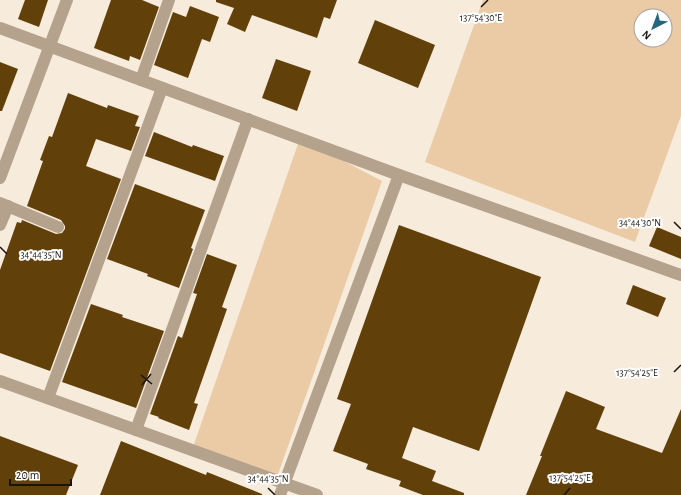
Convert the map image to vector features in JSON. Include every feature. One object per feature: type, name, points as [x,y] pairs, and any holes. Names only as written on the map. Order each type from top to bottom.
[{"type":"street","points":[[0,178],[51,47],[67,0]]},
{"type":"street","points":[[141,80],[169,0]]},
{"type":"street","points":[[0,28],[399,174],[681,275]]},
{"type":"street","points":[[48,398],[162,88]]},
{"type":"street","points":[[136,430],[248,119]]},
{"type":"street","points":[[280,495],[399,174]]},
{"type":"street","points":[[0,225],[4,204],[58,227]]},
{"type":"street","points":[[0,381],[317,495]]},
{"type":"shaded area","points":[[483,0],[681,0],[681,116],[635,242],[425,162]]},
{"type":"shaded area","points":[[300,138],[382,181],[276,480],[192,450]]},
{"type":"building","points":[[25,0],[48,0],[39,27],[18,19]]},
{"type":"building","points":[[111,0],[142,0],[159,7],[140,60],[130,56],[129,61],[94,48]]},
{"type":"building","points":[[216,0],[337,0],[330,19],[324,17],[317,38],[252,15],[245,32],[227,24],[234,8],[216,2]]},
{"type":"building","points":[[190,6],[219,17],[210,42],[202,39],[188,78],[154,65],[173,12],[186,17]]},
{"type":"building","points":[[375,20],[435,45],[418,88],[358,63]]},
{"type":"building","points":[[276,59],[311,71],[297,111],[262,98]]},
{"type":"building","points":[[0,62],[18,69],[2,111],[0,111]]},
{"type":"building","points":[[68,93],[107,108],[108,105],[139,116],[135,126],[140,127],[131,151],[96,139],[86,166],[121,179],[50,371],[0,353],[0,270],[17,222],[21,223],[22,220],[56,234],[62,233],[65,229],[65,226],[61,220],[27,206],[43,161],[40,160],[49,136],[52,137]]},
{"type":"building","points":[[154,132],[192,147],[193,145],[224,156],[215,181],[145,156]]},
{"type":"building","points":[[135,184],[205,210],[191,248],[193,249],[179,288],[147,276],[148,274],[107,259]]},
{"type":"building","points":[[399,225],[541,277],[479,451],[413,427],[402,458],[436,471],[432,481],[464,493],[464,495],[423,495],[399,486],[401,481],[366,469],[368,464],[333,451],[351,404],[337,399]]},
{"type":"building","points":[[657,227],[681,237],[681,259],[649,246]]},
{"type":"building","points":[[207,254],[237,265],[222,307],[227,309],[194,403],[198,404],[189,430],[150,414],[178,336],[182,338],[197,294],[193,293]]},
{"type":"building","points":[[633,285],[666,298],[658,317],[626,304]]},
{"type":"building","points":[[91,304],[123,315],[122,317],[164,331],[136,408],[62,382]]},
{"type":"building","points":[[566,391],[605,407],[596,429],[662,453],[681,409],[681,495],[526,495]]},
{"type":"building","points":[[0,436],[78,465],[66,495],[0,495]]},
{"type":"building","points":[[121,441],[206,475],[207,472],[262,495],[100,495]]}]
